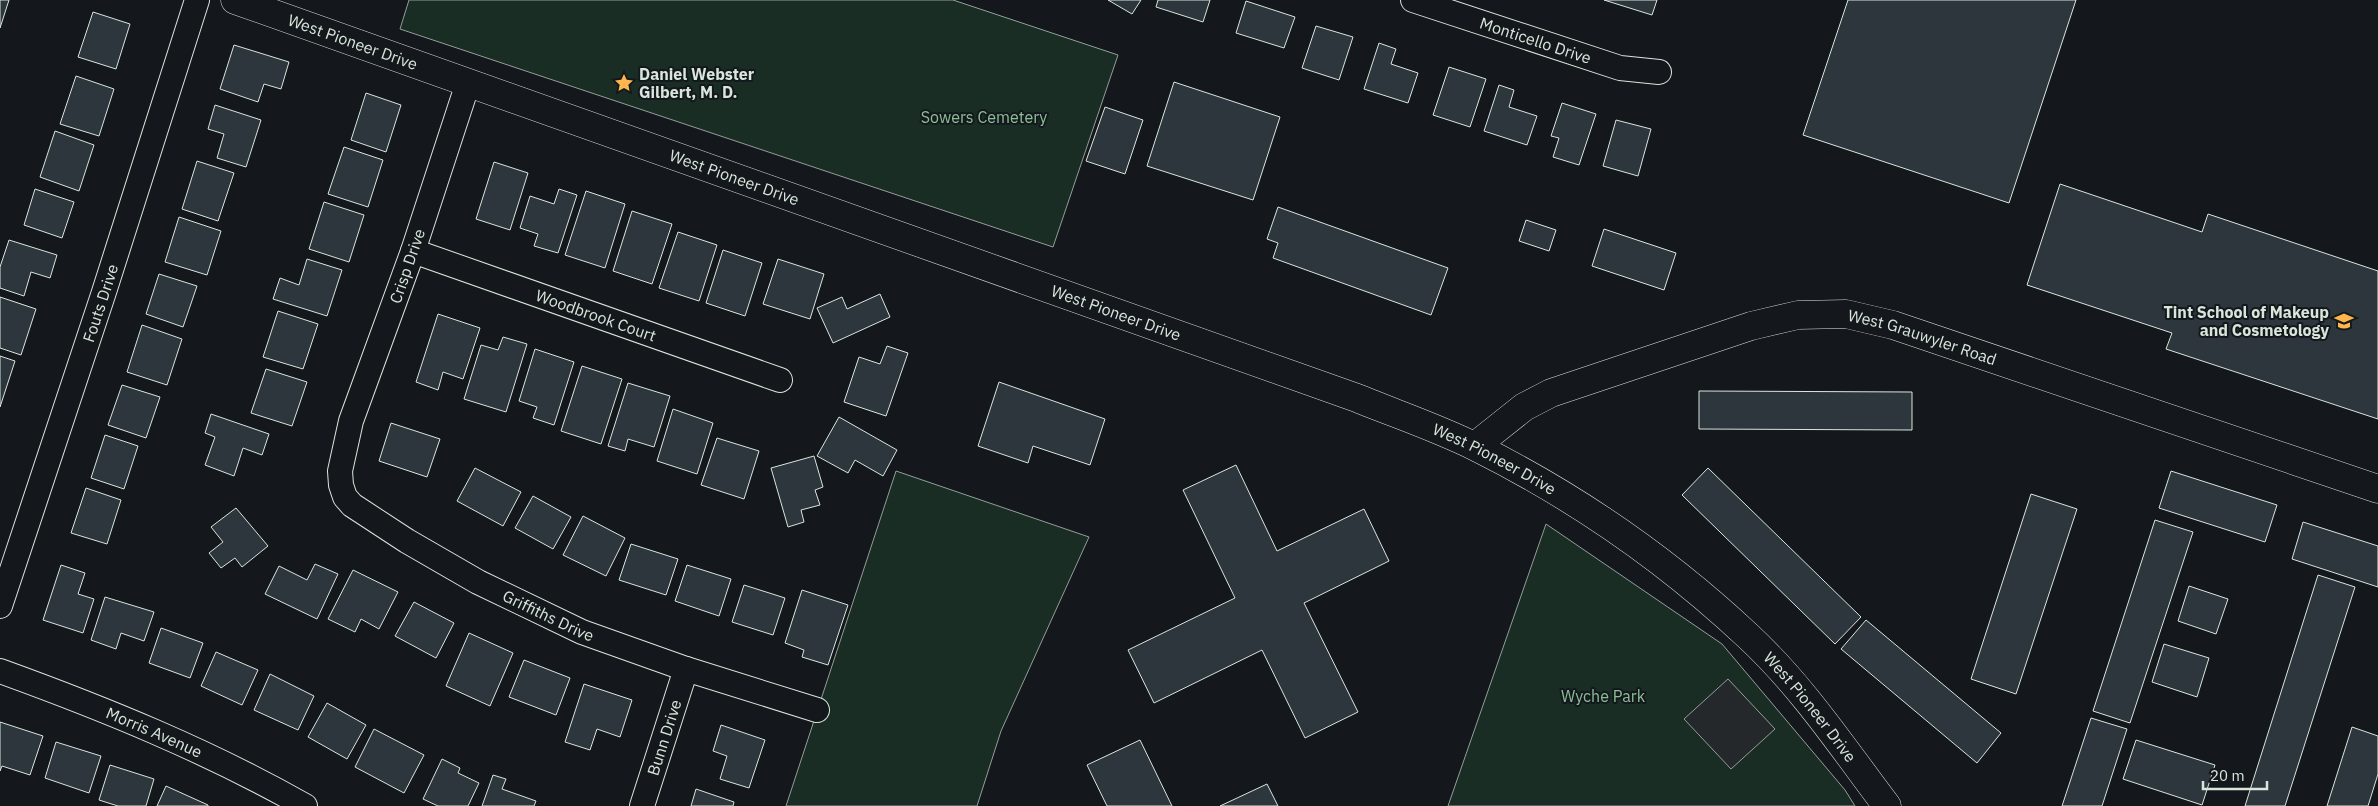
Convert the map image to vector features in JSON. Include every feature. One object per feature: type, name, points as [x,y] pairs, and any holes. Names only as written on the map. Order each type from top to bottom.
[{"type":"main road","name":"West Pioneer Drive","points":[[235,0],[1357,398],[1475,446],[1548,486],[1611,528],[1666,568],[1748,636],[1818,714],[1887,806]]},
{"type":"main road","name":"West Grauwyler Road","points":[[1475,446],[1502,422],[1524,407],[1551,393],[1751,326],[1798,315],[1846,314],[1893,325],[2378,489]]},
{"type":"street","name":"Fouts Drive","points":[[0,606],[104,292],[197,0]]},
{"type":"street","name":"Monticello Drive","points":[[1412,0],[1620,68],[1659,72]]},
{"type":"street","name":"Crisp Drive","points":[[344,449],[351,422],[413,251],[468,83]]},
{"type":"street","name":"Woodbrook Court","points":[[413,251],[780,380]]},
{"type":"street","name":"Griffiths Drive","points":[[344,449],[340,471],[341,485],[345,497],[352,505],[407,541],[478,582],[582,632],[686,669],[817,710]]},
{"type":"street","name":"Bunn Drive","points":[[642,806],[686,669]]},
{"type":"street","name":"Morris Avenue","points":[[0,671],[82,701],[190,746],[305,806]]},
{"type":"green space","name":"Sowers Cemetery","points":[[409,0],[953,0],[1118,55],[1053,247],[400,29]]},
{"type":"green space","points":[[896,471],[1089,537],[1001,731],[977,806],[786,806]]},
{"type":"green space","name":"Wyche Park","points":[[1546,524],[1722,644],[1845,790],[1855,806],[1448,806]]},
{"type":"shaded area","points":[[1728,679],[1775,729],[1731,769],[1684,719]]},
{"type":"building","points":[[0,0],[9,0],[0,28]]},
{"type":"building","points":[[1108,0],[1141,0],[1132,14]]},
{"type":"building","points":[[1158,0],[1210,0],[1203,22],[1156,7]]},
{"type":"building","points":[[1604,0],[1657,0],[1652,15]]},
{"type":"building","points":[[1848,0],[2076,0],[2009,203],[1803,135]]},
{"type":"building","points":[[1246,1],[1295,17],[1284,48],[1236,33]]},
{"type":"building","points":[[93,12],[130,24],[116,69],[78,57]]},
{"type":"building","points":[[1316,26],[1353,37],[1339,80],[1302,68]]},
{"type":"building","points":[[1379,43],[1396,49],[1391,64],[1418,73],[1408,103],[1364,89]]},
{"type":"building","points":[[234,45],[289,62],[281,89],[264,84],[258,102],[220,89]]},
{"type":"building","points":[[1449,67],[1486,79],[1470,127],[1433,115]]},
{"type":"building","points":[[76,76],[114,89],[99,136],[60,124]]},
{"type":"building","points":[[1174,82],[1280,117],[1253,200],[1147,166]]},
{"type":"building","points":[[1499,85],[1514,90],[1509,107],[1537,116],[1527,145],[1484,131]]},
{"type":"building","points":[[366,93],[401,105],[386,152],[351,140]]},
{"type":"building","points":[[1562,103],[1596,114],[1579,165],[1553,157],[1559,138],[1551,136]]},
{"type":"building","points":[[215,105],[261,120],[246,167],[217,158],[224,134],[208,129]]},
{"type":"building","points":[[1105,107],[1143,120],[1125,174],[1086,161]]},
{"type":"building","points":[[1616,120],[1651,129],[1638,176],[1603,166]]},
{"type":"building","points":[[55,131],[94,145],[79,191],[40,177]]},
{"type":"building","points":[[344,147],[383,160],[368,207],[328,194]]},
{"type":"building","points":[[197,161],[234,173],[218,221],[182,209]]},
{"type":"building","points":[[494,162],[528,173],[510,230],[476,219]]},
{"type":"building","points":[[2060,184],[2202,232],[2208,214],[2378,271],[2378,419],[2166,349],[2172,333],[2027,285]]},
{"type":"building","points":[[35,189],[74,202],[62,238],[24,225]]},
{"type":"building","points":[[559,189],[577,195],[558,253],[534,246],[538,234],[520,228],[530,196],[554,204]]},
{"type":"building","points":[[586,191],[625,204],[605,268],[565,255]]},
{"type":"building","points":[[324,202],[364,215],[349,262],[309,249]]},
{"type":"building","points":[[1278,207],[1448,268],[1431,315],[1273,258],[1278,243],[1267,239]]},
{"type":"building","points":[[632,211],[672,224],[652,284],[613,271]]},
{"type":"building","points":[[179,217],[221,231],[207,275],[165,262]]},
{"type":"building","points":[[1526,220],[1556,230],[1549,251],[1519,241]]},
{"type":"building","points":[[1604,229],[1676,253],[1664,290],[1592,266]]},
{"type":"building","points":[[678,232],[717,245],[699,301],[659,288]]},
{"type":"building","points":[[9,240],[57,255],[50,278],[31,272],[24,296],[0,288],[0,267]]},
{"type":"building","points":[[723,250],[762,263],[745,316],[706,303]]},
{"type":"building","points":[[307,259],[342,270],[327,316],[273,299],[280,278],[299,285]]},
{"type":"building","points":[[778,259],[824,274],[810,319],[763,304]]},
{"type":"building","points":[[159,274],[197,286],[183,327],[146,314]]},
{"type":"building","points":[[880,294],[890,317],[833,343],[817,308],[842,297],[847,309]]},
{"type":"building","points":[[0,297],[36,309],[21,355],[0,348]]},
{"type":"building","points":[[278,311],[318,324],[303,369],[263,357]]},
{"type":"building","points":[[438,314],[480,328],[463,379],[443,372],[438,390],[416,382]]},
{"type":"building","points":[[142,325],[182,339],[167,385],[127,372]]},
{"type":"building","points":[[503,337],[527,344],[506,412],[464,399],[481,345],[498,350]]},
{"type":"building","points":[[887,346],[908,353],[886,416],[844,402],[859,357],[880,364]]},
{"type":"building","points":[[535,349],[574,362],[554,425],[533,418],[537,407],[519,401]]},
{"type":"building","points":[[0,356],[15,361],[0,407]]},
{"type":"building","points":[[582,366],[622,379],[601,444],[561,431]]},
{"type":"building","points":[[266,369],[307,382],[292,426],[251,413]]},
{"type":"building","points":[[999,382],[1105,419],[1090,465],[1033,446],[1028,463],[978,446]]},
{"type":"building","points":[[628,383],[670,396],[654,447],[628,439],[625,451],[608,446]]},
{"type":"building","points":[[122,385],[160,397],[146,438],[108,425]]},
{"type":"building","points":[[1699,391],[1912,392],[1912,430],[1699,429]]},
{"type":"building","points":[[673,409],[713,423],[697,474],[657,461]]},
{"type":"building","points":[[211,414],[269,434],[262,455],[243,448],[234,476],[205,465],[215,437],[205,433]]},
{"type":"building","points":[[839,417],[897,450],[883,476],[855,460],[848,473],[817,456]]},
{"type":"building","points":[[391,423],[440,439],[427,477],[379,461]]},
{"type":"building","points":[[105,435],[138,446],[124,489],[91,478]]},
{"type":"building","points":[[717,438],[759,451],[744,499],[701,485]]},
{"type":"building","points":[[814,456],[823,487],[815,490],[820,505],[801,510],[804,522],[788,527],[771,468]]},
{"type":"building","points":[[1236,465],[1277,551],[1364,509],[1389,561],[1304,603],[1358,712],[1305,738],[1262,650],[1154,703],[1128,650],[1235,598],[1183,490]]},
{"type":"building","points":[[475,468],[521,492],[503,526],[457,501]]},
{"type":"building","points":[[1708,468],[1861,617],[1835,644],[1682,495]]},
{"type":"building","points":[[2171,471],[2277,505],[2265,542],[2159,508]]},
{"type":"building","points":[[86,488],[121,500],[107,544],[71,533]]},
{"type":"building","points":[[2031,494],[2077,509],[2016,694],[1971,679]]},
{"type":"building","points":[[533,496],[571,517],[553,549],[515,528]]},
{"type":"building","points":[[236,508],[268,546],[242,567],[235,558],[221,568],[209,553],[223,542],[211,527]]},
{"type":"building","points":[[583,516],[625,538],[606,576],[563,555]]},
{"type":"building","points":[[2155,520],[2193,532],[2130,723],[2093,711]]},
{"type":"building","points":[[2303,522],[2378,546],[2378,587],[2292,559]]},
{"type":"building","points":[[631,544],[678,559],[666,595],[619,580]]},
{"type":"building","points":[[315,564],[338,574],[317,619],[265,594],[279,566],[307,580]]},
{"type":"building","points":[[61,565],[85,573],[78,594],[94,599],[83,633],[43,620]]},
{"type":"building","points":[[687,565],[731,579],[719,616],[675,601]]},
{"type":"building","points":[[353,570],[398,592],[379,629],[361,619],[355,632],[328,619]]},
{"type":"building","points":[[2318,575],[2355,587],[2285,806],[2245,806]]},
{"type":"building","points":[[744,585],[785,598],[773,635],[732,622]]},
{"type":"building","points":[[2189,586],[2228,599],[2216,634],[2178,621]]},
{"type":"building","points":[[802,590],[848,605],[828,665],[802,657],[804,650],[785,643]]},
{"type":"building","points":[[105,597],[154,612],[144,641],[121,633],[116,649],[91,640]]},
{"type":"building","points":[[414,602],[454,623],[436,658],[395,636]]},
{"type":"building","points":[[1866,620],[2001,733],[1977,763],[1841,649]]},
{"type":"building","points":[[161,628],[203,643],[190,678],[149,663]]},
{"type":"building","points":[[469,633],[513,653],[490,706],[446,686]]},
{"type":"building","points":[[2164,644],[2209,658],[2197,697],[2152,682]]},
{"type":"building","points":[[216,652],[258,670],[242,705],[201,686]]},
{"type":"building","points":[[524,660],[570,678],[556,715],[509,697]]},
{"type":"building","points":[[270,674],[314,696],[298,730],[254,710]]},
{"type":"building","points":[[584,684],[632,700],[620,737],[597,729],[590,750],[565,742]]},
{"type":"building","points":[[327,703],[366,725],[347,759],[308,737]]},
{"type":"building","points":[[2091,718],[2127,729],[2102,806],[2062,806]]},
{"type":"building","points":[[0,722],[43,736],[30,775],[2,766],[0,771]]},
{"type":"building","points":[[721,725],[765,740],[749,788],[720,779],[727,756],[713,751]]},
{"type":"building","points":[[2352,727],[2378,736],[2378,774],[2368,806],[2327,806]]},
{"type":"building","points":[[374,729],[424,755],[404,793],[355,767]]},
{"type":"building","points":[[1140,740],[1172,806],[1107,806],[1087,765]]},
{"type":"building","points":[[2136,740],[2215,765],[2202,805],[2123,779]]},
{"type":"building","points":[[56,742],[101,756],[89,793],[45,778]]},
{"type":"building","points":[[442,759],[460,768],[458,773],[479,783],[468,806],[438,806],[423,799]]},
{"type":"building","points":[[110,765],[154,779],[146,806],[118,806],[99,800]]},
{"type":"building","points":[[493,775],[506,779],[502,789],[536,801],[534,806],[482,806]]},
{"type":"building","points":[[1267,784],[1278,806],[1220,806]]},
{"type":"building","points":[[166,786],[208,805],[208,806],[157,806]]},
{"type":"building","points":[[696,789],[734,802],[733,806],[691,806]]},
{"type":"place","name":"Daniel Webster Gilbert, M. D.","points":[[624,83]]},
{"type":"place","name":"Tint School of Makeup and Cosmetology","points":[[2344,321]]}]
